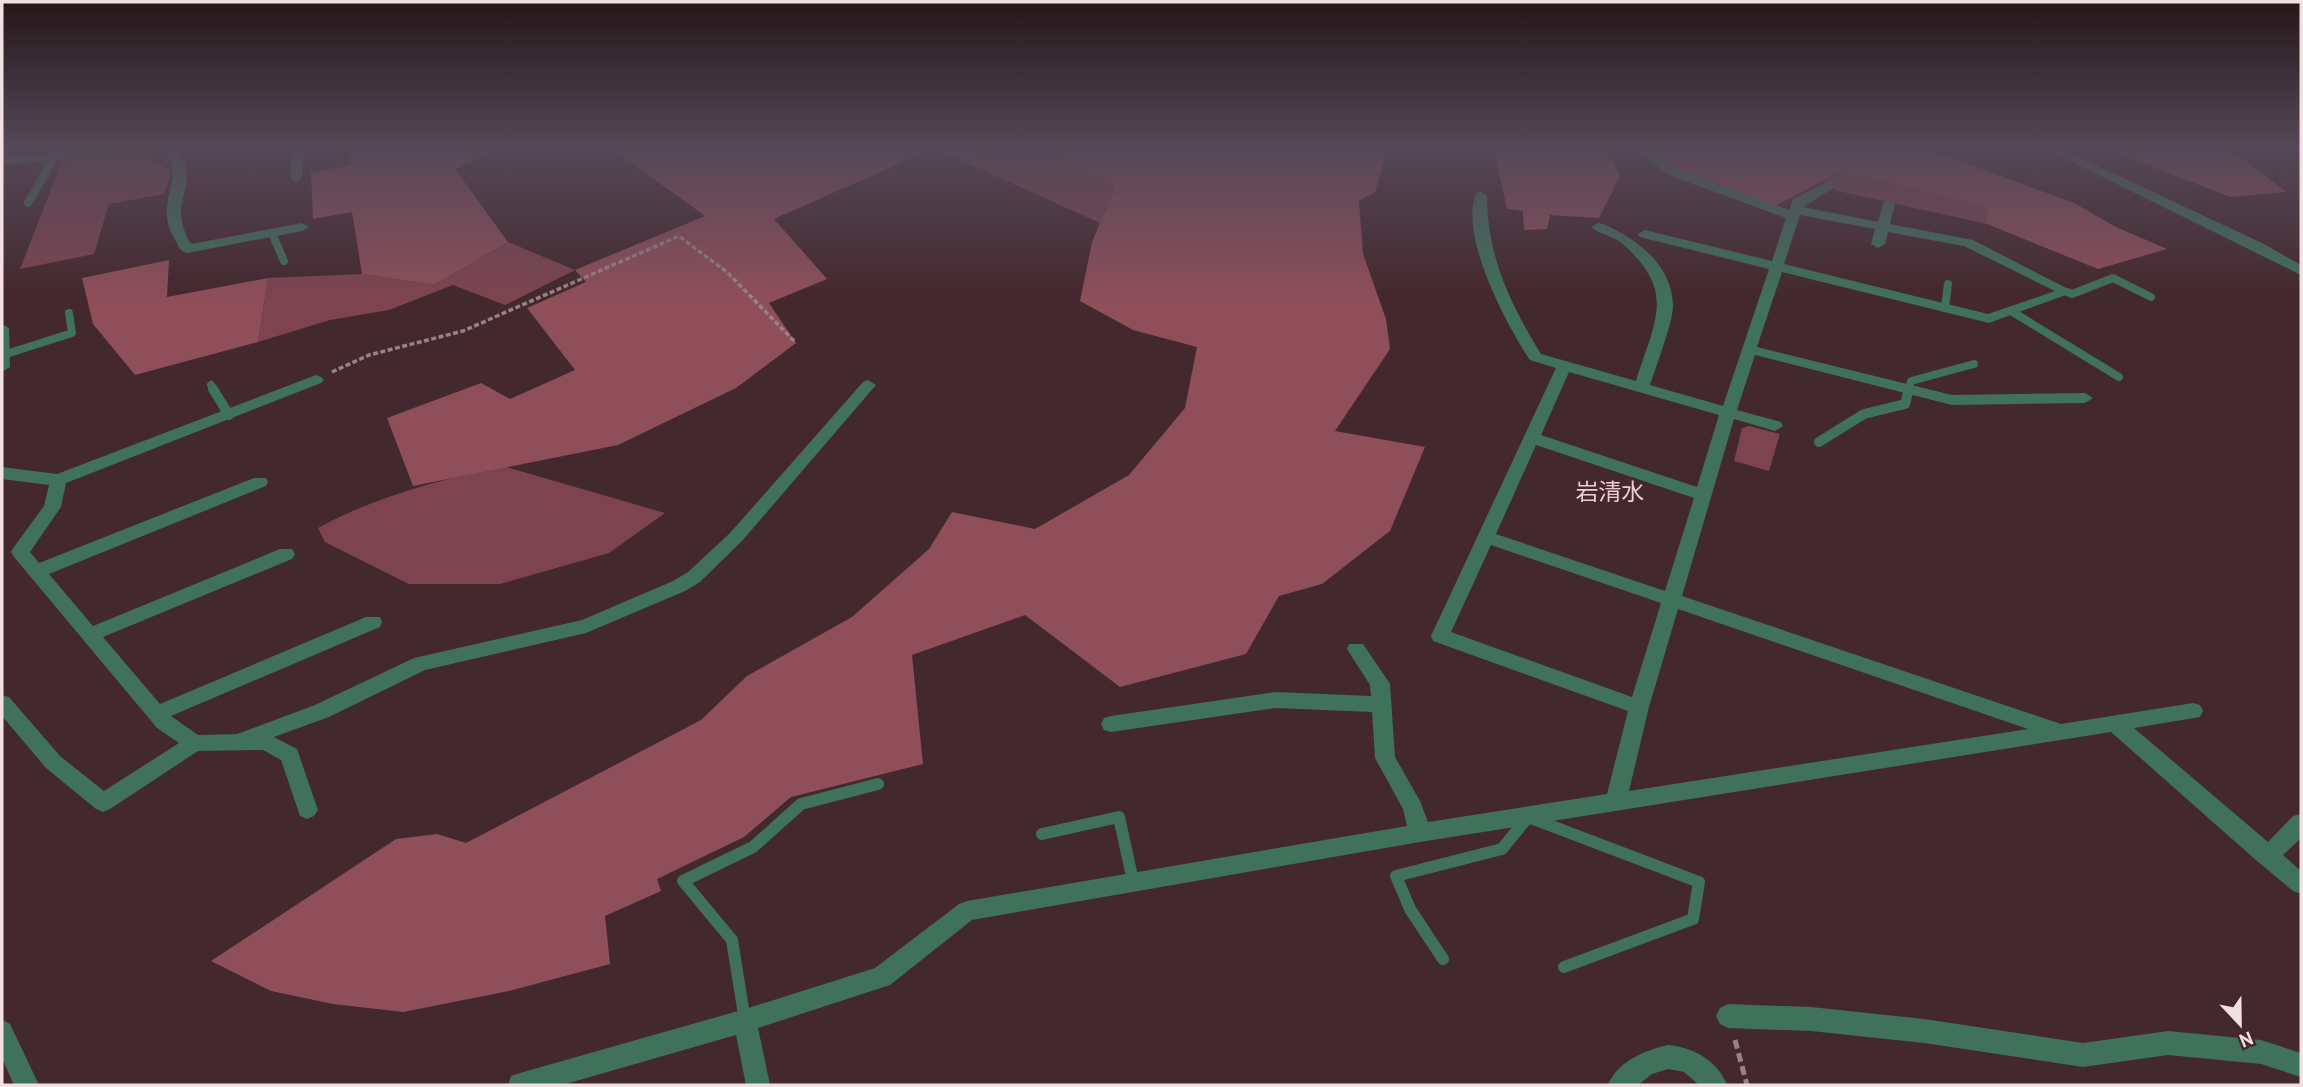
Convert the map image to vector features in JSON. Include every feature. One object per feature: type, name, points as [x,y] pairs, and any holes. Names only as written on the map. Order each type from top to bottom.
[{"type":"street","points":[[175,198],[173,211],[176,231],[187,249],[302,228]]},
{"type":"street","points":[[1481,198],[1479,217],[1494,278],[1510,315],[1535,357],[1775,426]]},
{"type":"street","points":[[1749,198],[1795,213],[1968,243],[2067,292]]},
{"type":"street","points":[[1615,804],[1639,707],[1728,413],[1798,202],[1806,198]]},
{"type":"street","points":[[2155,198],[2257,246],[2301,271]]},
{"type":"street","points":[[1878,244],[1889,204]]},
{"type":"street","points":[[1598,227],[1626,239],[1656,269],[1666,307],[1642,387]]},
{"type":"street","points":[[1645,234],[1989,319],[2067,292]]},
{"type":"street","points":[[2,328],[2,361]]},
{"type":"street","points":[[1751,350],[1952,400],[2085,398]]},
{"type":"street","points":[[1565,365],[1440,636],[1639,707]]},
{"type":"street","points":[[2,473],[39,480],[58,480],[316,380]]},
{"type":"street","points":[[239,742],[322,711],[421,663],[586,626],[679,586],[694,577],[736,537],[868,385]]},
{"type":"street","points":[[1531,437],[1704,495]]},
{"type":"street","points":[[58,480],[52,507],[20,552],[164,722],[195,743]]},
{"type":"street","points":[[37,571],[260,482]]},
{"type":"street","points":[[1486,537],[2065,733]]},
{"type":"street","points":[[90,635],[286,554]]},
{"type":"street","points":[[157,714],[373,622]]},
{"type":"street","points":[[1356,649],[1380,684],[1385,758],[1413,807],[1420,833]]},
{"type":"street","points":[[1111,724],[1276,700],[1382,704]]},
{"type":"street","points":[[2,704],[53,762],[103,803],[195,743],[265,742],[290,755],[307,810]]},
{"type":"street","points":[[520,1085],[529,1085],[746,1021],[882,977],[967,911],[1420,833],[2193,711]]},
{"type":"street","points":[[2115,724],[2301,884]]},
{"type":"street","points":[[2265,854],[2281,846],[2301,823]]},
{"type":"street","points":[[1728,1016],[1811,1019],[1924,1031],[2083,1055],[2168,1043],[2261,1052],[2301,1065]]},
{"type":"street","points":[[746,1021],[758,1085]]},
{"type":"street","points":[[2,1032],[27,1085]]},
{"type":"street","points":[[1620,1085],[1638,1066],[1667,1056],[1685,1060],[1704,1070],[1715,1085]]},
{"type":"lane","points":[[28,204],[32,198]]},
{"type":"lane","points":[[272,233],[285,261]]},
{"type":"lane","points":[[2067,292],[2072,294],[2113,278],[2151,297]]},
{"type":"lane","points":[[1945,308],[1948,284]]},
{"type":"lane","points":[[2011,311],[2119,377]]},
{"type":"lane","points":[[2,361],[72,333],[69,313]]},
{"type":"lane","points":[[1818,442],[1864,414],[1905,404],[1911,381],[1974,364]]},
{"type":"lane","points":[[211,385],[229,415]]},
{"type":"lane","points":[[746,1021],[732,940],[684,881],[753,847],[801,804],[878,784]]},
{"type":"lane","points":[[1042,834],[1119,817],[1133,881]]},
{"type":"lane","points":[[1443,960],[1410,909],[1396,876],[1502,849],[1528,817],[1699,882],[1693,919],[1659,936],[1612,948],[1564,967]]},
{"type":"path","points":[[316,380],[369,355],[436,341],[463,331],[680,236],[713,258],[743,285],[796,343]]},
{"type":"path","points":[[1728,1016],[1747,1085]]},
{"type":"shaded area","points":[[48,198],[144,198],[109,204],[94,254],[20,269]]},
{"type":"shaded area","points":[[312,198],[476,198],[508,242],[434,285],[362,274],[352,212],[313,219]]},
{"type":"shaded area","points":[[680,198],[822,198],[774,219],[827,279],[769,303],[796,343],[736,388],[618,445],[413,486],[387,418],[481,383],[510,399],[575,370],[527,308],[586,282],[575,270],[705,216]]},
{"type":"shaded area","points":[[1044,198],[1110,198],[1100,223]]},
{"type":"shaded area","points":[[1111,198],[1365,198],[1359,201],[1363,254],[1386,319],[1390,349],[1335,431],[1425,447],[1390,531],[1322,584],[1279,596],[1246,654],[1120,687],[1025,615],[912,655],[923,764],[791,797],[744,837],[657,879],[661,891],[605,916],[610,964],[509,991],[403,1012],[333,1004],[271,991],[211,961],[396,839],[437,834],[466,843],[701,720],[747,676],[852,617],[929,549],[952,512],[1035,529],[1129,475],[1185,408],[1197,347],[1133,330],[1080,301],[1092,242]]},
{"type":"shaded area","points":[[1504,198],[1609,198],[1599,218],[1550,215],[1547,229],[1524,230],[1523,211],[1507,209]]},
{"type":"shaded area","points":[[1753,198],[1791,198],[1775,206]]},
{"type":"shaded area","points":[[1868,198],[1951,198],[1989,207],[1987,224]]},
{"type":"shaded area","points":[[1950,198],[2060,198],[2116,227],[2167,249],[2098,269],[1987,224],[1988,207]]},
{"type":"shaded area","points":[[508,242],[575,270],[505,305],[453,285],[389,310],[330,320],[258,342],[268,278],[362,274],[434,285]]},
{"type":"shaded area","points":[[169,260],[167,297],[268,278],[258,342],[135,375],[93,324],[82,278]]},
{"type":"shaded area","points":[[1749,426],[1780,434],[1769,471],[1734,461],[1742,428]]},
{"type":"shaded area","points":[[503,466],[665,513],[609,553],[500,584],[409,584],[325,542],[318,528],[363,507],[408,491]]},
{"type":"district","name":"岩清水","points":[[1610,492]]}]
